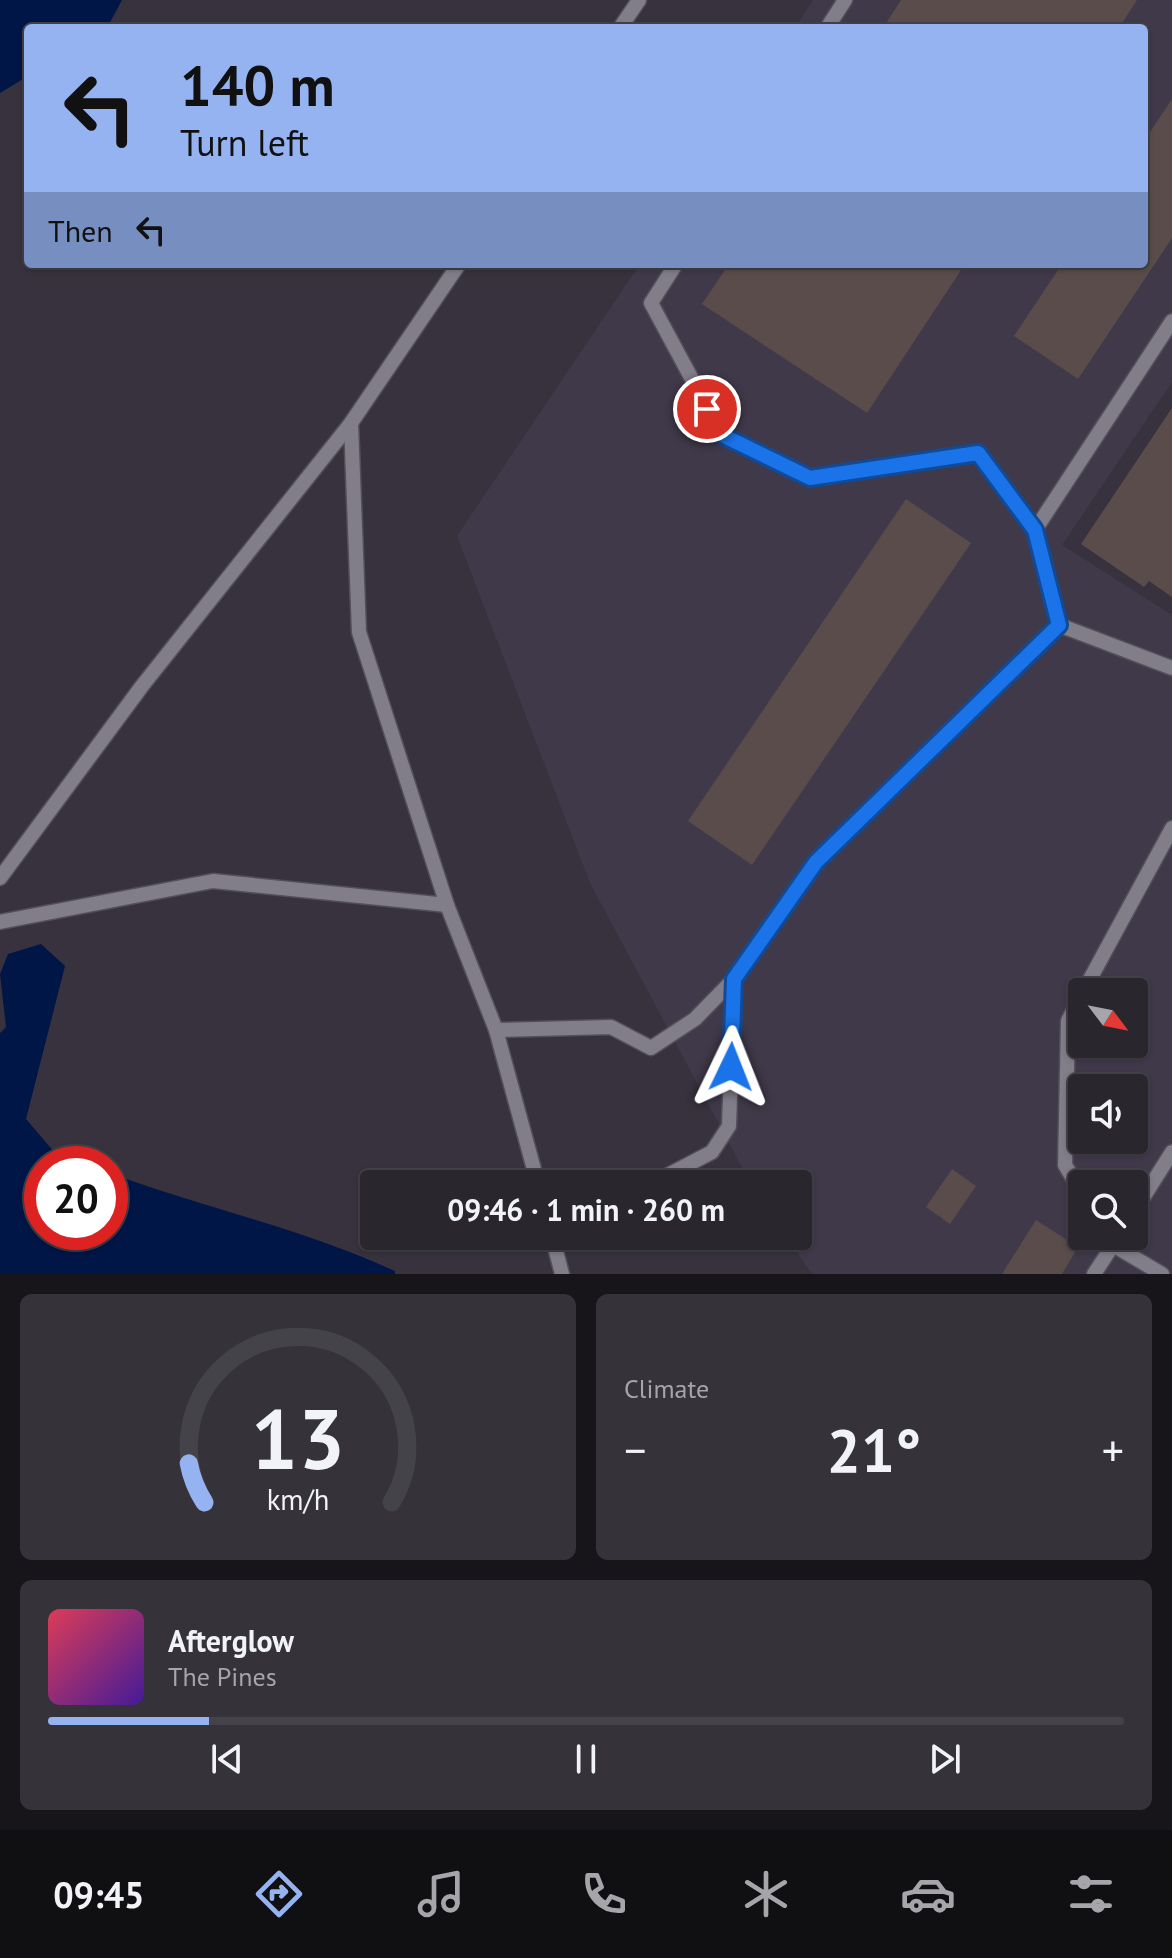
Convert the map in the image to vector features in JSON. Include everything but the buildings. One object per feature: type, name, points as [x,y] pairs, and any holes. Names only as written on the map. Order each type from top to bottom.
[{"type":"lane","points":[[623,24],[639,0]]},
{"type":"lane","points":[[830,24],[845,0]]},
{"type":"lane","points":[[0,878],[142,686],[351,423],[456,268]]},
{"type":"lane","points":[[673,268],[651,303],[722,435],[810,478],[978,453],[1035,530],[1059,625]]},
{"type":"lane","points":[[1035,530],[1172,321]]},
{"type":"lane","points":[[351,423],[359,632],[447,905],[496,1030],[534,1170]]},
{"type":"lane","points":[[1059,625],[1172,668]]},
{"type":"lane","points":[[496,1030],[611,1027],[651,1048],[695,1019],[734,979],[816,862],[1059,625]]},
{"type":"lane","points":[[1091,978],[1172,828]]},
{"type":"lane","points":[[0,922],[213,881],[447,905]]},
{"type":"lane","points":[[678,1170],[712,1152],[729,1126],[734,979]]},
{"type":"lane","points":[[1068,1021],[1065,1165],[1068,1170]]},
{"type":"lane","points":[[1148,1190],[1172,1152]]},
{"type":"lane","points":[[556,1250],[562,1274]]},
{"type":"lane","points":[[1094,1274],[1107,1250]]},
{"type":"lane","points":[[1128,1250],[1162,1274]]},
{"type":"shaded area","points":[[813,0],[1172,0],[1172,382],[1062,545],[1172,615],[1172,1274],[812,1274],[796,1250],[812,1250],[812,1170],[744,1170],[590,883],[457,536],[637,268],[1148,268],[1148,24],[798,24]]},
{"type":"water","points":[[0,0],[122,0],[109,24],[24,24],[24,78],[0,93]]},
{"type":"water","points":[[41,944],[65,966],[26,1119],[49,1146],[24,1146],[24,1250],[128,1250],[128,1180],[325,1243],[395,1271],[395,1274],[0,1274],[0,1033],[6,1027],[0,974],[8,954]]},
{"type":"route","points":[[707,409],[722,435],[810,478],[978,453],[1035,530],[1059,625],[816,862],[734,979],[731,1067]]}]
